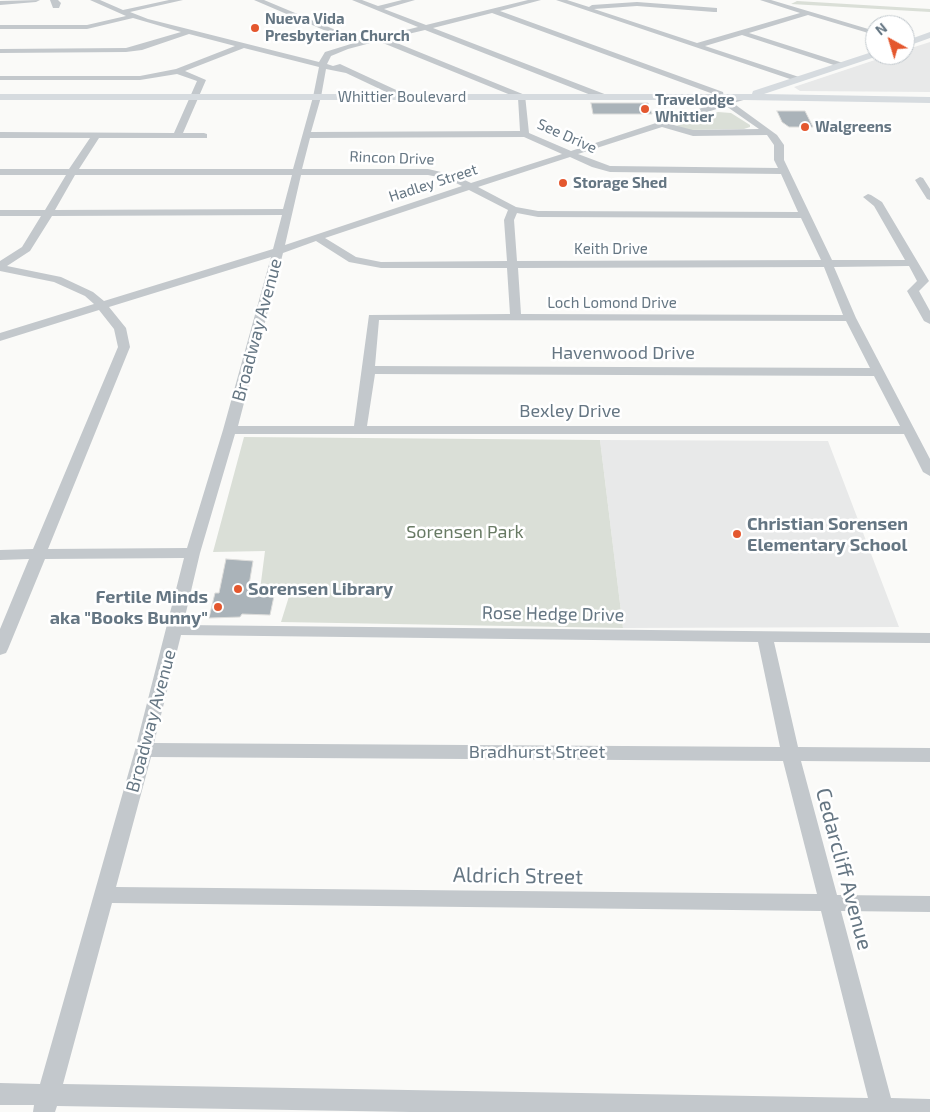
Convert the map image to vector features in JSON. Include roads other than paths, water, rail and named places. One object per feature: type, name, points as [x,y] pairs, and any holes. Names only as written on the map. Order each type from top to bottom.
[{"type":"main road","points":[[915,39],[930,35]]},
{"type":"main road","points":[[744,97],[865,57]]},
{"type":"main road","points":[[774,87],[781,92],[804,98]]},
{"type":"main road","name":"Whittier Boulevard","points":[[804,98],[814,95],[857,95],[929,99]]},
{"type":"main road","points":[[835,99],[857,95]]},
{"type":"main road","name":"Whittier Boulevard","points":[[0,97],[685,97],[723,100],[744,97],[929,99]]},
{"type":"main road","points":[[685,97],[700,106],[701,111]]},
{"type":"street","points":[[0,3],[36,0]]},
{"type":"street","points":[[94,0],[122,12],[189,32],[285,56],[323,62],[404,97]]},
{"type":"street","points":[[122,12],[178,0]]},
{"type":"street","points":[[258,0],[361,43]]},
{"type":"street","points":[[356,0],[604,97]]},
{"type":"street","points":[[378,8],[411,0]]},
{"type":"street","points":[[285,56],[307,55],[345,47],[537,0]]},
{"type":"street","points":[[560,0],[796,80]]},
{"type":"street","points":[[764,0],[865,29]]},
{"type":"street","points":[[777,4],[789,0]]},
{"type":"street","points":[[583,8],[637,4],[714,10]]},
{"type":"street","points":[[492,11],[720,94],[723,100],[769,132],[779,145],[779,160],[828,264],[850,318],[930,472]]},
{"type":"street","points":[[696,46],[808,13]]},
{"type":"street","points":[[0,27],[87,27],[134,16]]},
{"type":"street","points":[[0,51],[126,50],[146,46],[189,32]]},
{"type":"street","points":[[740,32],[840,65]]},
{"type":"street","points":[[380,39],[522,97],[526,134]]},
{"type":"street","points":[[0,78],[140,78],[178,71],[244,46]]},
{"type":"street","points":[[323,62],[328,54],[345,47]]},
{"type":"street","name":"Broadway Avenue","points":[[47,1103],[144,750],[193,553],[230,430],[278,251],[317,97],[323,62]]},
{"type":"street","points":[[178,71],[202,80],[178,134]]},
{"type":"street","points":[[321,76],[335,71],[344,71]]},
{"type":"street","name":"Hadley Street","points":[[0,337],[278,251],[701,111],[723,100]]},
{"type":"street","points":[[662,124],[693,133],[769,132]]},
{"type":"street","points":[[0,267],[26,249],[97,134]]},
{"type":"street","points":[[0,135],[178,134],[204,136]]},
{"type":"street","name":"See Drive","points":[[306,135],[526,134],[602,168],[620,170],[785,170]]},
{"type":"street","name":"Rincon Drive","points":[[0,172],[428,172],[451,177],[513,209],[524,212],[551,214],[804,214]]},
{"type":"street","points":[[920,180],[930,197]]},
{"type":"street","points":[[868,197],[878,204],[923,281],[913,291],[930,321]]},
{"type":"street","points":[[513,209],[508,220],[516,318]]},
{"type":"street","points":[[0,213],[288,212]]},
{"type":"street","points":[[283,230],[293,235],[317,237]]},
{"type":"street","name":"Keith Drive","points":[[317,237],[353,260],[380,265],[912,263]]},
{"type":"street","points":[[0,267],[57,279],[78,288],[101,305],[120,328],[124,347],[0,649]]},
{"type":"street","name":"Loch Lomond Drive","points":[[369,370],[373,317],[850,318]]},
{"type":"street","points":[[360,430],[369,370]]},
{"type":"street","name":"Havenwood Drive","points":[[369,370],[877,372]]},
{"type":"street","name":"Bexley Drive","points":[[230,430],[909,430]]},
{"type":"street","points":[[0,555],[114,552],[193,553]]},
{"type":"street","name":"Rose Hedge Drive","points":[[175,630],[930,638]]},
{"type":"street","name":"Cedarcliff Avenue","points":[[765,637],[790,753],[883,1111]]},
{"type":"street","name":"Bradhurst Street","points":[[144,750],[930,755]]},
{"type":"street","name":"Aldrich Street","points":[[104,895],[930,904]]},
{"type":"street","points":[[0,1094],[47,1103],[930,1110]]},
{"type":"place","name":"Nueva Vida Presbyterian Church","points":[[255,28]]},
{"type":"place","name":"Travelodge Whittier","points":[[645,109]]},
{"type":"place","name":"Walgreens","points":[[805,127]]},
{"type":"place","name":"Storage Shed","points":[[563,183]]},
{"type":"place","name":"Christian Sorensen Elementary School","points":[[737,534]]},
{"type":"place","name":"Sorensen Library","points":[[238,589]]},
{"type":"place","name":"Fertile Minds aka \"Books Bunny\"","points":[[218,607]]},
{"type":"park label","name":"Sorensen Park","points":[[465,532]]}]
